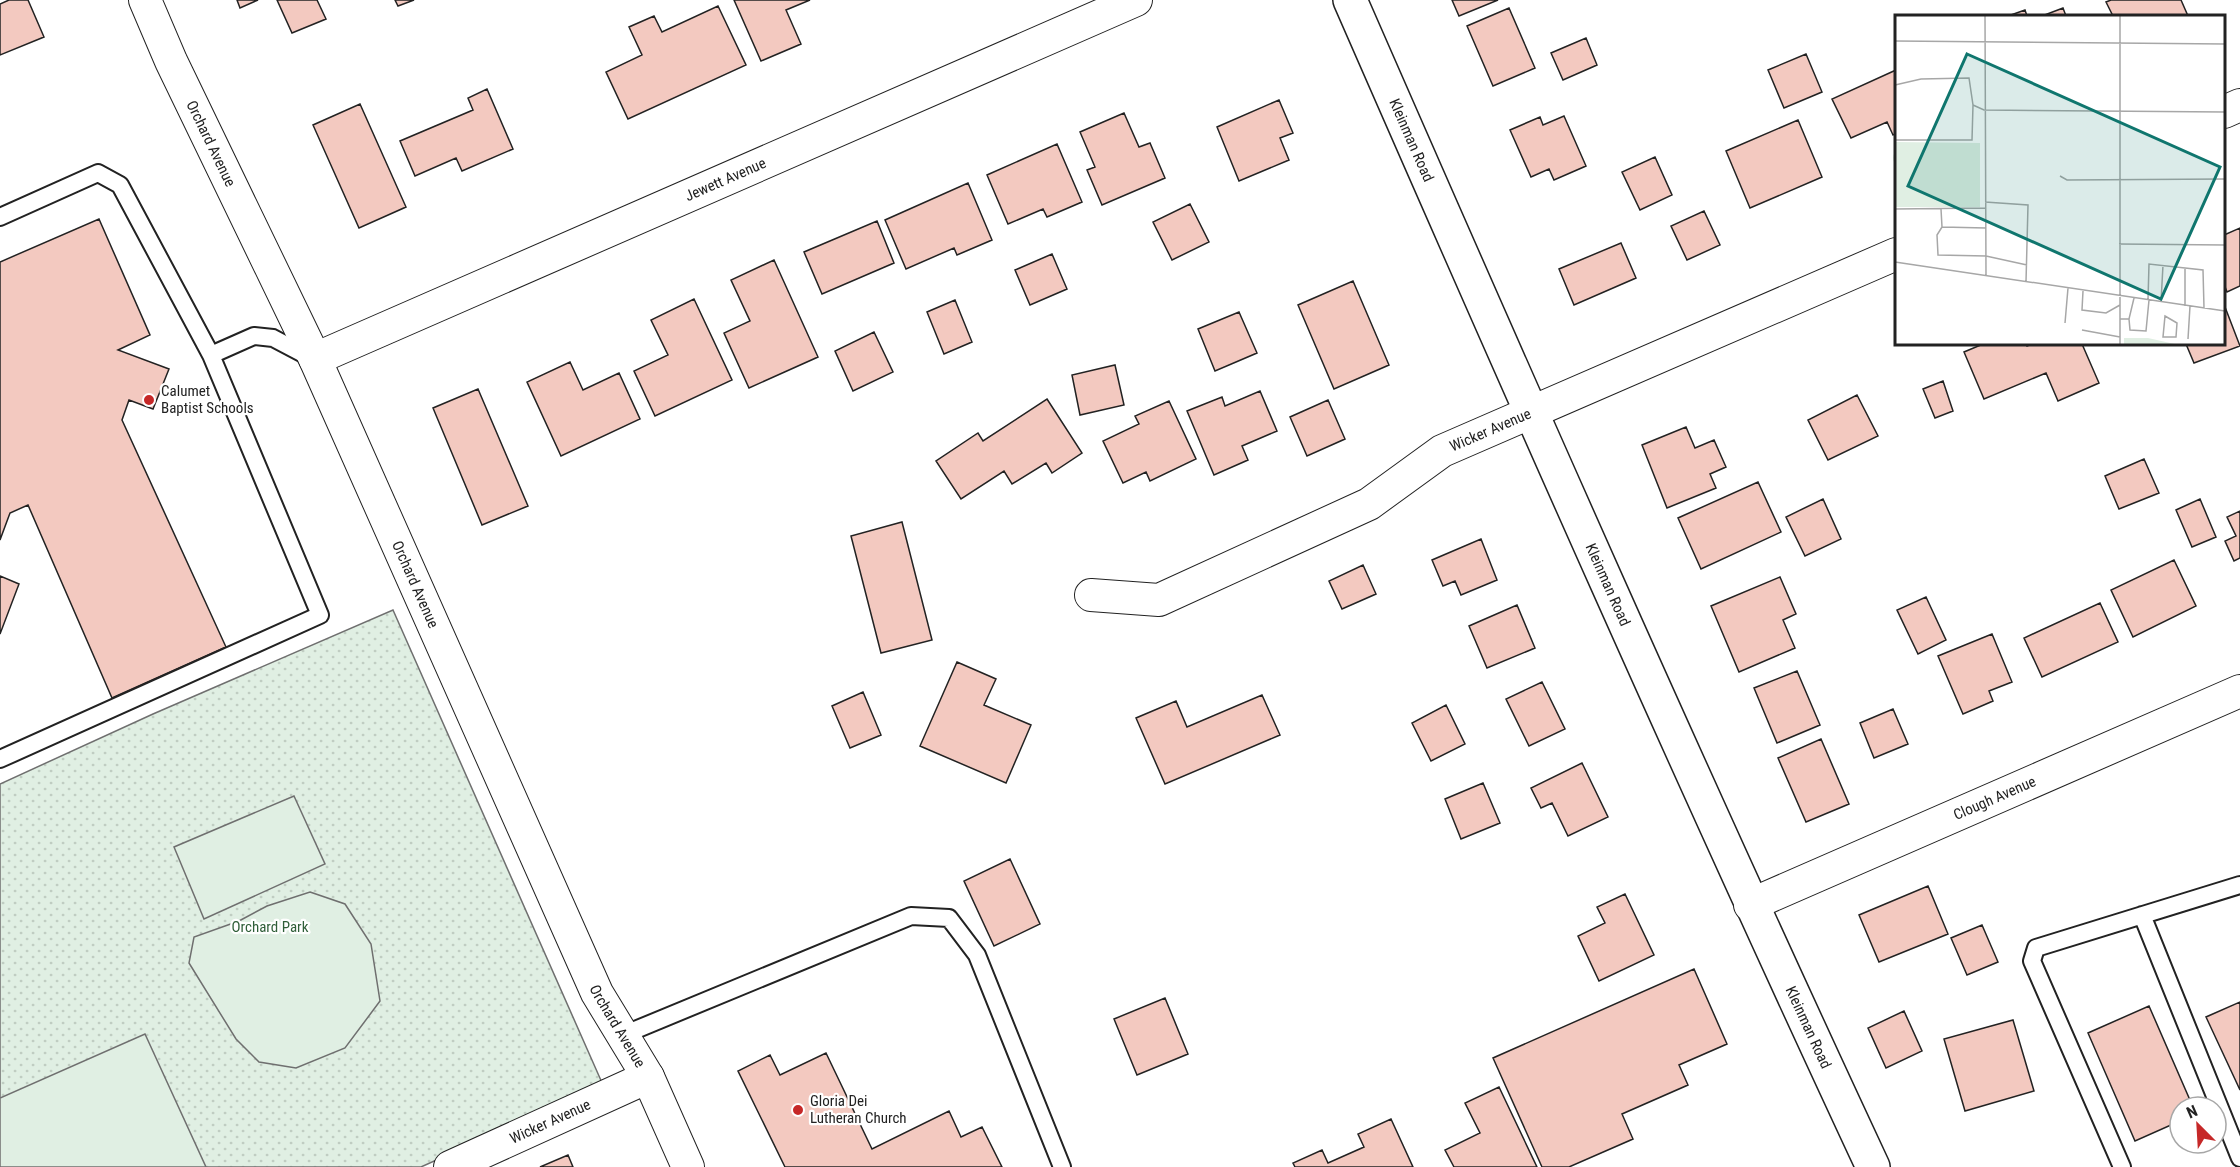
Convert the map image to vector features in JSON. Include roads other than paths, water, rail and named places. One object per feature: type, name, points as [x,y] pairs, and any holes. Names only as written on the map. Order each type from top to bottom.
[{"type":"street","name":"Orchard Avenue","points":[[145,0],[171,61],[315,359],[592,982],[648,1077],[688,1167]]},
{"type":"street","name":"Jewett Avenue","points":[[315,359],[1136,0]]},
{"type":"street","name":"Kleinman Road","points":[[1350,0],[1750,904],[1873,1167]]},
{"type":"street","points":[[2225,111],[2240,105]]},
{"type":"street","name":"Wicker Avenue","points":[[1091,595],[1159,600],[1369,504],[1442,450],[1895,254]]},
{"type":"street","name":"Clough Avenue","points":[[1750,904],[2240,692]]},
{"type":"street","name":"Wicker Avenue","points":[[450,1167],[648,1077]]},
{"type":"lane","points":[[0,217],[98,173],[120,184],[211,355],[321,615],[0,759]]},
{"type":"lane","points":[[211,355],[254,336],[273,338],[315,359]]},
{"type":"lane","points":[[2122,1167],[2032,961],[2036,948],[2240,885]]},
{"type":"lane","points":[[2142,915],[2240,1158]]},
{"type":"lane","points":[[622,1035],[911,916],[949,918],[977,955],[1062,1167]]},
{"type":"place","name":"Calumet Baptist Schools","points":[[149,400]]},
{"type":"place","name":"Gloria Dei Lutheran Church","points":[[798,1110]]},
{"type":"park label","name":"Orchard Park","points":[[270,927]]}]
